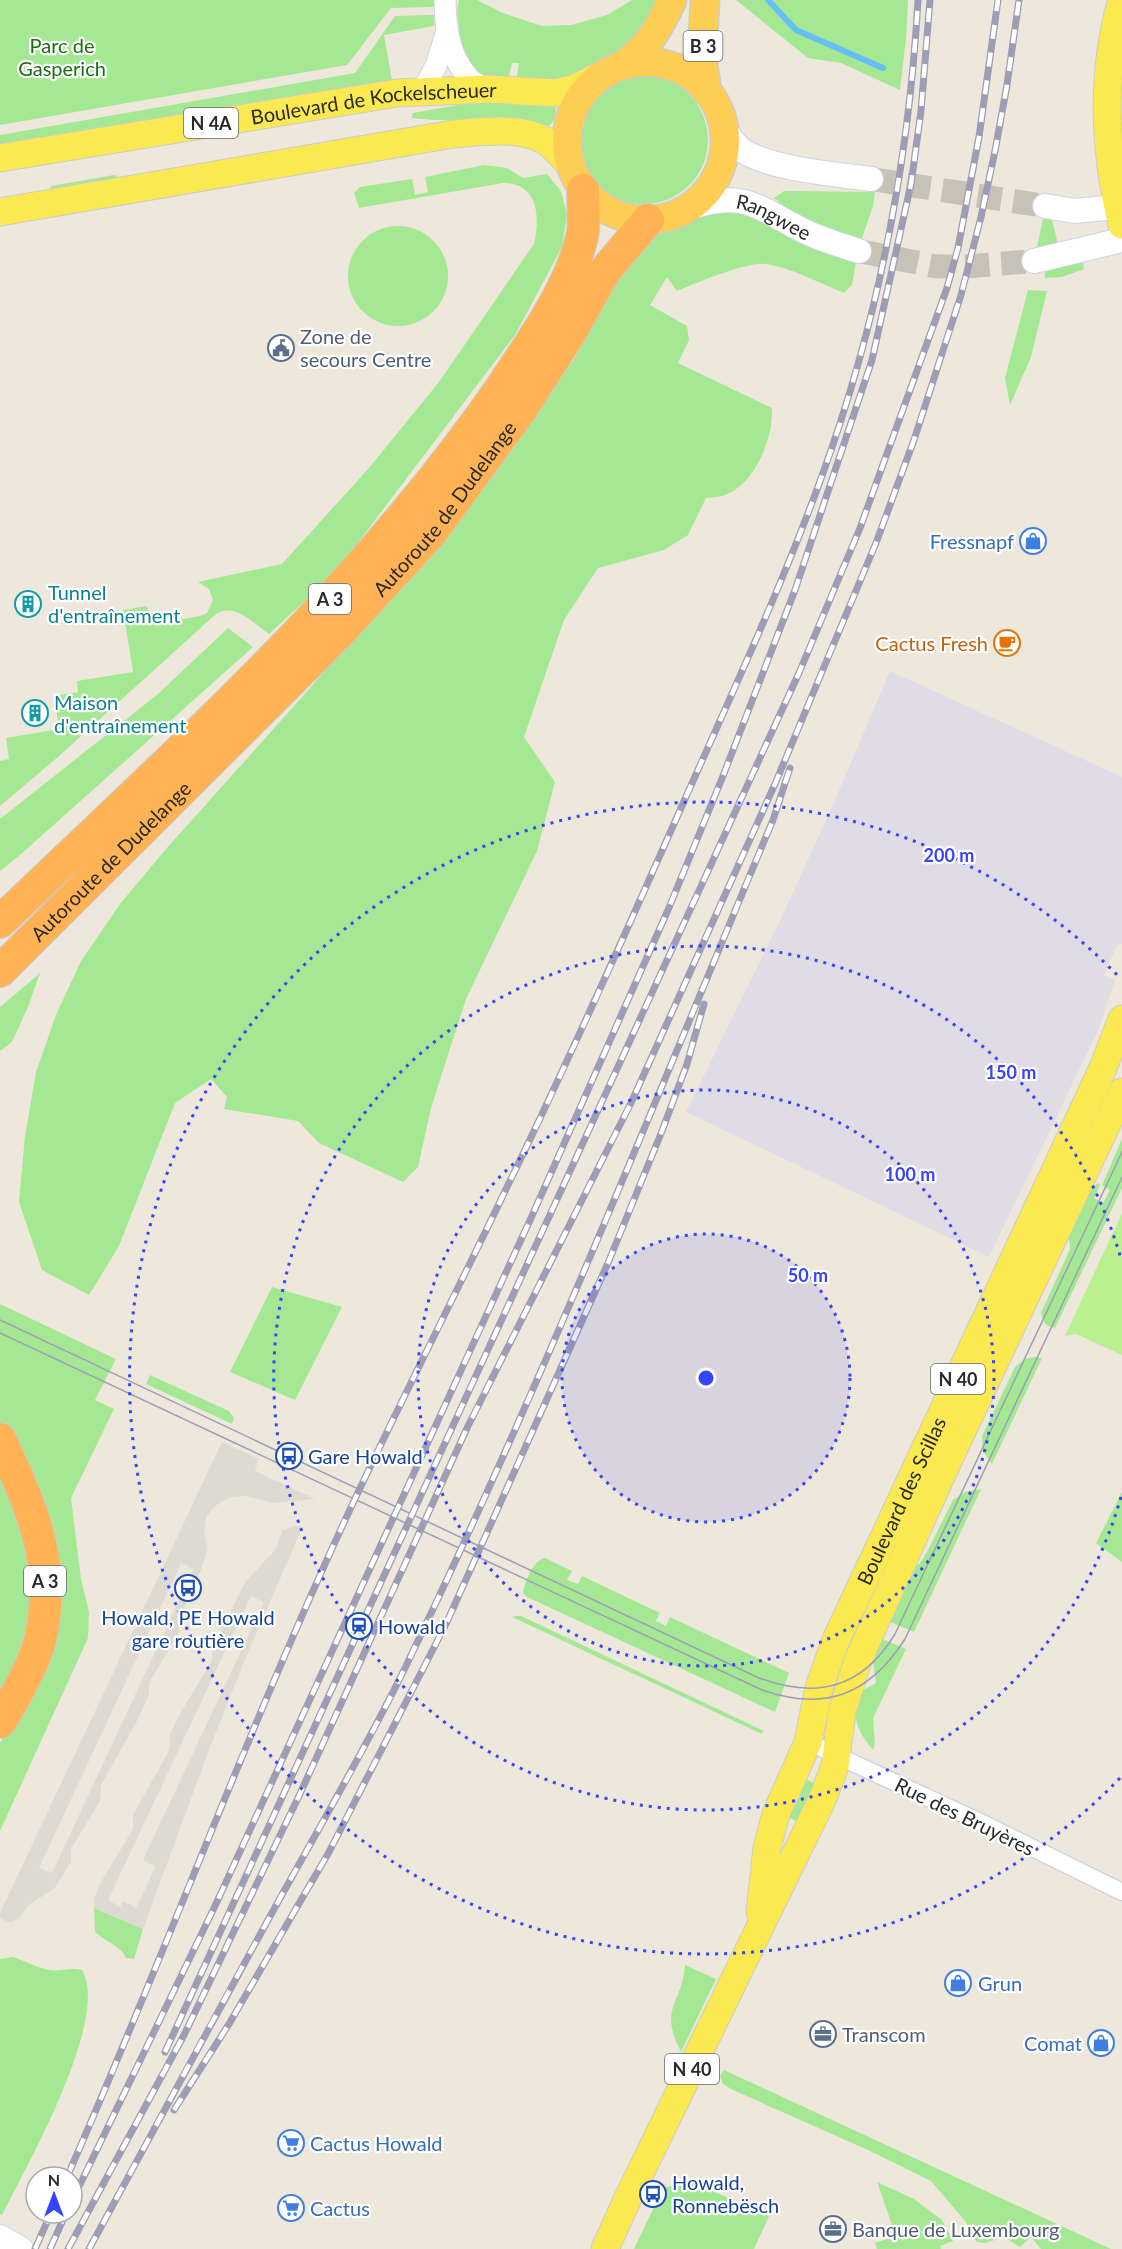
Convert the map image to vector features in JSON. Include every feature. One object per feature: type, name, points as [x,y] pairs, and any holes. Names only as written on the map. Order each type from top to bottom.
[{"type":"highway","name":"B 3","points":[[612,70],[644,49],[659,28],[672,0]]},
{"type":"highway","name":"B 3","points":[[705,0],[702,57],[707,92]]},
{"type":"highway","points":[[654,62],[683,72],[707,92],[720,112],[724,130],[725,154],[717,178],[706,194],[688,208],[669,217],[648,220],[623,217],[601,207],[576,176],[566,138],[571,113],[583,93],[612,70],[654,62]]},
{"type":"highway","name":"Autoroute de Dudelange","points":[[0,922],[242,689],[343,586],[411,509],[477,422],[519,361],[563,287],[582,236],[576,176]]},
{"type":"highway","name":"Autoroute de Dudelange","points":[[0,971],[341,631],[431,533],[520,411],[572,330],[604,271],[648,220]]},
{"type":"highway","name":"A 3","points":[[0,1439],[33,1513],[44,1556],[46,1597],[40,1642],[16,1695],[0,1722]]},
{"type":"main road","points":[[1045,206],[1120,216],[1106,117],[1107,71],[1113,30],[1122,0]]},
{"type":"main road","name":"Boulevard de Kockelscheuer","points":[[0,158],[397,93],[488,89],[554,93],[573,89],[612,70]]},
{"type":"main road","points":[[724,130],[742,150],[766,160],[802,169],[871,179]]},
{"type":"main road","name":"Boulevard de Kockelscheuer","points":[[0,212],[453,134],[504,131],[544,140],[576,176]]},
{"type":"main road","name":"Rangwee","points":[[688,208],[713,200],[736,199],[753,204],[803,231],[859,252]]},
{"type":"main road","points":[[1034,261],[1122,240]]},
{"type":"main road","name":"Boulevard des Scillas","points":[[758,1931],[767,1848],[776,1814],[808,1742],[819,1688],[835,1642],[1103,1068],[1122,1019]]},
{"type":"main road","name":"Boulevard des Scillas","points":[[605,2249],[823,1798],[832,1777],[842,1712],[858,1660],[949,1458],[1122,1092]]},
{"type":"main road","points":[[0,2237],[21,2249]]},
{"type":"street","points":[[445,0],[447,31],[459,65],[469,79],[488,89]]},
{"type":"street","points":[[422,91],[436,66],[447,31]]},
{"type":"street","name":"Rue des Bruyères","points":[[808,1742],[980,1822],[1122,1892]]},
{"type":"shaded area","points":[[890,671],[1122,777],[1122,944],[1117,945],[1104,975],[1115,980],[1097,1033],[989,1257],[686,1112],[778,925],[832,807]]},
{"type":"shaded area","points":[[222,1442],[259,1459],[255,1471],[315,1499],[273,1503],[246,1496],[233,1497],[213,1508],[206,1518],[204,1531],[207,1548],[204,1562],[179,1620],[179,1633],[149,1683],[149,1695],[136,1723],[101,1785],[100,1801],[71,1849],[71,1862],[54,1889],[30,1904],[19,1918],[10,1923],[0,1918],[0,1913]],"holes":[[[181,1563],[194,1569],[52,1873],[39,1868]]]},
{"type":"shaded area","points":[[303,1526],[246,1657],[207,1755],[143,1929],[94,1908],[94,1898],[133,1829],[133,1815],[170,1749],[170,1734],[212,1661],[212,1648],[246,1581],[275,1550],[283,1530]],"holes":[[[251,1596],[264,1602],[143,1860],[156,1866],[136,1908],[123,1901],[120,1907],[108,1900]]]},
{"type":"green space","name":"Parc de Gasperich","points":[[0,0],[434,0],[434,7],[391,8],[347,65],[0,125]]},
{"type":"green space","points":[[459,0],[477,0],[503,13],[542,26],[571,25],[607,15],[632,0],[658,0],[650,19],[624,48],[581,71],[558,80],[516,81],[519,63],[512,63],[508,80],[486,76],[472,66],[463,50],[461,40]]},
{"type":"green space","points":[[736,0],[908,0],[900,90],[841,63],[808,58]]},
{"type":"green space","points":[[434,15],[434,26],[384,35],[392,81],[0,149],[0,135],[355,73],[395,16]]},
{"type":"green space","points":[[644,76],[669,81],[689,95],[703,115],[708,140],[703,165],[689,185],[669,199],[644,204],[619,199],[599,185],[585,165],[580,140],[585,115],[599,95],[619,81]]},
{"type":"green space","points":[[487,100],[555,106],[555,117],[549,126],[524,120],[412,118],[413,113]]},
{"type":"green space","points":[[484,165],[507,168],[523,178],[547,174],[561,191],[567,214],[562,247],[515,335],[335,573],[269,634],[237,612],[223,611],[216,614],[58,757],[0,806],[0,761],[9,759],[6,738],[59,729],[54,696],[78,692],[77,681],[133,672],[123,610],[147,606],[151,625],[200,616],[207,613],[213,600],[209,589],[198,582],[282,564],[369,468],[439,382],[534,244],[537,223],[534,203],[524,189],[503,183],[359,208],[354,193],[360,187],[412,179],[415,195],[428,192],[425,177]]},
{"type":"green space","points":[[117,176],[118,181],[50,192],[51,186]]},
{"type":"green space","points":[[784,191],[875,192],[873,206],[861,241],[799,218],[774,198]]},
{"type":"green space","points":[[730,211],[746,213],[856,262],[852,285],[844,293],[786,269],[758,264],[722,273],[677,291],[667,277],[650,305],[687,326],[689,340],[678,363],[772,408],[770,432],[754,470],[736,490],[718,497],[706,498],[688,535],[664,550],[598,568],[564,620],[524,737],[555,782],[537,851],[466,999],[431,1108],[418,1167],[403,1182],[319,1143],[298,1121],[224,1109],[227,1097],[211,1079],[175,1103],[119,1246],[89,1295],[42,1270],[19,1202],[25,1136],[36,1072],[56,1015],[81,961],[120,904],[166,849],[303,696],[491,477],[576,356],[616,276],[652,235],[710,213]]},
{"type":"green space","points":[[1043,219],[1052,219],[1058,245],[1036,251]]},
{"type":"green space","points":[[398,226],[417,230],[433,241],[444,257],[448,276],[444,295],[433,311],[417,322],[398,326],[379,322],[363,311],[352,295],[348,276],[352,257],[363,241],[379,230]]},
{"type":"green space","points":[[1073,263],[1083,263],[1084,269],[1062,277],[1045,278],[1045,270]]},
{"type":"green space","points":[[1028,290],[1047,291],[1031,357],[1010,405],[1005,378]]},
{"type":"green space","points":[[228,628],[253,647],[0,871],[0,819],[158,694]]},
{"type":"green space","points":[[40,973],[12,1042],[0,1051],[0,1007]]},
{"type":"green space","points":[[1122,1139],[1122,1188],[1055,1328],[1049,1326],[1044,1322],[1041,1313],[1070,1249],[1069,1236],[1088,1191],[1098,1183],[1100,1185],[1094,1198],[1103,1203],[1110,1190],[1102,1185]]},
{"type":"green space","points":[[1122,1213],[1122,1355],[1076,1334],[1065,1336]]},
{"type":"green space","points":[[272,1287],[342,1307],[295,1400],[230,1372]]},
{"type":"green space","points":[[0,1304],[116,1359],[95,1400],[114,1409],[71,1498],[81,1579],[89,1612],[88,1638],[0,1831],[0,1743],[48,1645],[20,1449],[0,1422]]},
{"type":"green space","points":[[1042,1358],[992,1464],[983,1451],[982,1436],[1015,1367],[1025,1359]]},
{"type":"green space","points":[[150,1375],[229,1411],[234,1418],[232,1424],[146,1384]]},
{"type":"green space","points":[[0,1462],[23,1507],[34,1601],[20,1658],[0,1691]]},
{"type":"green space","points":[[981,1489],[914,1632],[886,1620],[910,1571],[920,1563],[927,1552],[953,1500],[965,1492]]},
{"type":"green space","points":[[1122,1492],[1122,1562],[1096,1543]]},
{"type":"green space","points":[[545,1558],[572,1571],[567,1580],[578,1584],[582,1576],[660,1613],[656,1621],[666,1626],[670,1617],[789,1673],[775,1712],[527,1597],[523,1593],[530,1572],[536,1563]]},
{"type":"green space","points":[[521,1616],[764,1731],[762,1734],[512,1617]]},
{"type":"green space","points":[[878,1637],[906,1649],[874,1716],[873,1750],[857,1724],[855,1703],[856,1694],[876,1683],[872,1655]]},
{"type":"green space","points":[[803,1778],[818,1785],[801,1823],[785,1816]]},
{"type":"green space","points":[[94,1908],[143,1929],[134,1959],[126,1958],[120,1950],[95,1931]]},
{"type":"green space","points":[[12,1957],[49,1970],[82,1970],[88,1992],[85,2022],[76,2056],[46,2129],[28,2165],[24,2165],[24,2173],[2,2215],[0,2214],[0,1959]]},
{"type":"green space","points":[[685,1965],[716,1979],[681,2052],[674,2037],[671,2015]]},
{"type":"green space","points":[[724,2070],[1111,2249],[1041,2249],[1031,2237],[1020,2247],[1004,2237],[985,2243],[977,2242],[966,2222],[931,2181],[868,2150],[733,2090],[723,2084],[720,2076]]},
{"type":"green space","points":[[690,2181],[769,2216],[754,2249],[634,2249],[663,2188]]},
{"type":"green space","points":[[877,2182],[914,2199],[942,2220],[953,2241],[940,2246],[941,2249],[877,2249],[875,2243],[896,2236]]},
{"type":"waterway","points":[[768,0],[796,30],[883,68]]},
{"type":"tunnel","points":[[871,179],[1045,206]]},
{"type":"tunnel","points":[[859,251],[934,266],[960,267],[1034,261]]},
{"type":"tram line","points":[[0,1320],[759,1678],[800,1688],[818,1688],[852,1678],[868,1667],[882,1653],[895,1634],[1122,1152]]},
{"type":"tram line","points":[[0,1333],[762,1690],[806,1699],[825,1698],[844,1694],[861,1686],[891,1658],[905,1639],[1122,1177]]},
{"type":"railway","points":[[72,2165],[292,1638],[373,1461],[576,1041],[739,678],[808,514],[843,416],[860,358],[888,240],[907,120],[918,0]]},
{"type":"railway","points":[[84,2176],[215,1906],[531,1218],[668,910],[723,776],[795,590],[872,360],[911,184],[921,111],[930,0]]},
{"type":"railway","points":[[165,2052],[799,673],[860,528],[947,288],[958,248],[979,137],[998,0]]},
{"type":"railway","points":[[68,2249],[184,2035],[298,1798],[468,1426],[631,1103],[775,784],[876,543],[914,440],[961,295],[995,151],[1019,0]]},
{"type":"railway","points":[[89,2249],[405,1668],[502,1458],[595,1246],[773,820],[790,768]]},
{"type":"railway","points":[[174,2110],[229,2024],[329,1852],[446,1624],[608,1263],[687,1064],[704,1004]]},
{"type":"railway","points":[[35,2249],[46,2225]]},
{"type":"railway","points":[[50,2249],[61,2225]]},
{"type":"place","name":"Zone de secours Centre","points":[[281,348]]},
{"type":"place","name":"Fressnapf","points":[[1033,541]]},
{"type":"place","name":"Tunnel d'entraînement","points":[[28,604]]},
{"type":"place","name":"Cactus Fresh","points":[[1007,643]]},
{"type":"place","name":"Maison d'entraînement","points":[[35,713]]},
{"type":"place","name":"Gare Howald","points":[[289,1456]]},
{"type":"place","name":"Howald, PE Howald gare routière","points":[[188,1588]]},
{"type":"place","name":"Howald","points":[[359,1626]]},
{"type":"place","name":"Grun","points":[[958,1983]]},
{"type":"place","name":"Transcom","points":[[823,2034]]},
{"type":"place","name":"Comat","points":[[1101,2043]]},
{"type":"place","name":"Cactus Howald","points":[[291,2143]]},
{"type":"place","name":"Howald, Ronnebësch","points":[[653,2194]]},
{"type":"place","name":"Cactus","points":[[291,2208]]},
{"type":"place","name":"Banque de Luxembourg","points":[[833,2229]]}]
